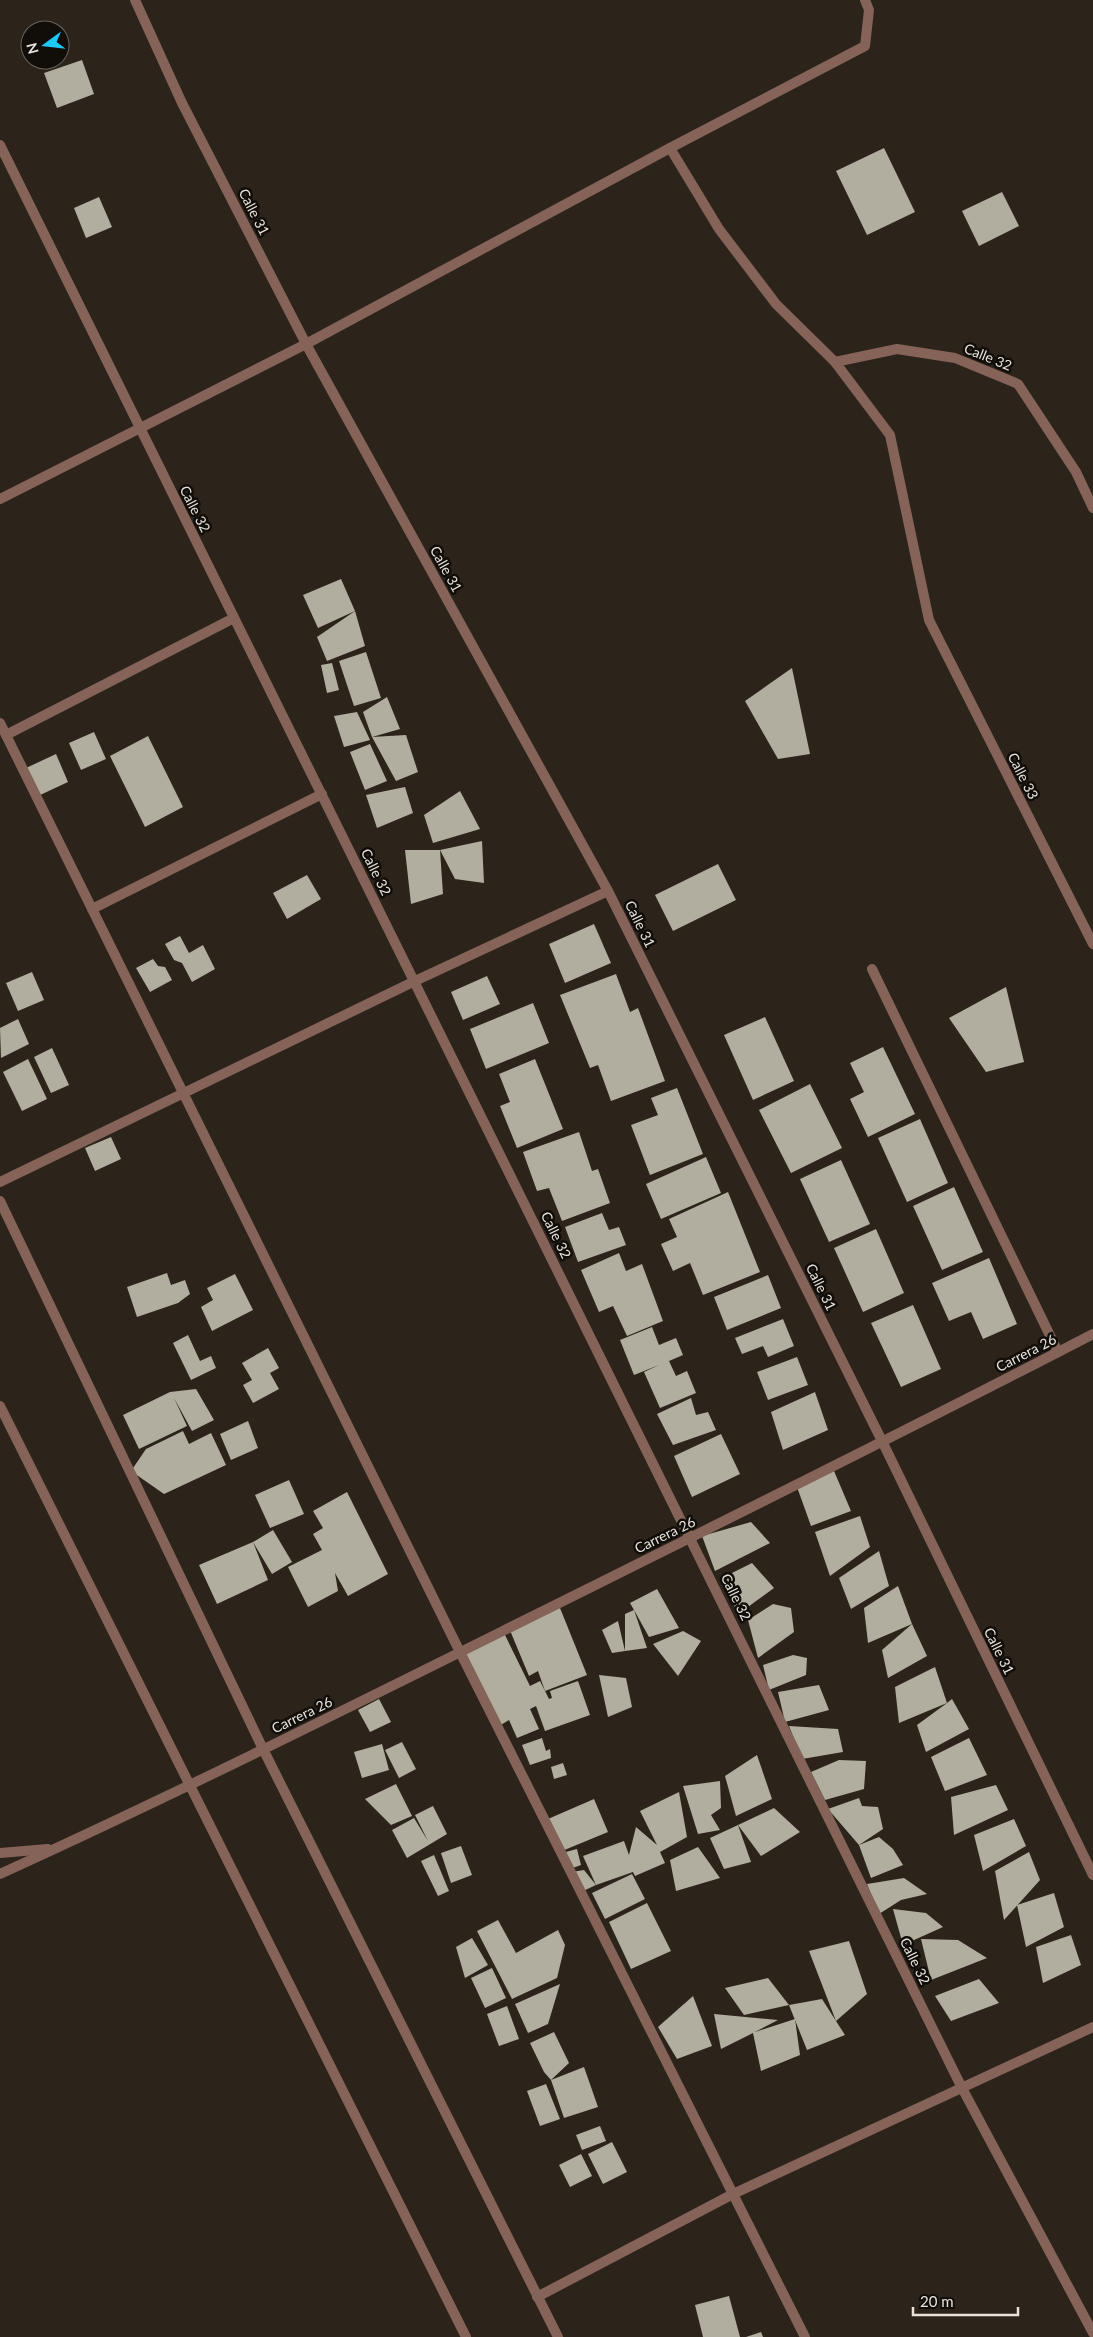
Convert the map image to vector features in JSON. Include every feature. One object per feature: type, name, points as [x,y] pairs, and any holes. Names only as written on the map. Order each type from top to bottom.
[{"type":"street","name":"Calle 31","points":[[135,0],[182,102],[306,344],[608,892],[883,1443],[1093,1875]]},
{"type":"street","points":[[0,499],[306,344],[670,148],[865,46],[869,10],[865,0]]},
{"type":"street","name":"Calle 32","points":[[0,145],[691,1537],[962,2088],[1093,2333]]},
{"type":"street","name":"Calle 33","points":[[670,148],[719,229],[776,304],[835,362],[890,435],[929,620],[1093,944]]},
{"type":"street","name":"Calle 32","points":[[835,362],[897,349],[955,358],[1018,384],[1076,472],[1093,508]]},
{"type":"street","points":[[6,735],[234,618]]},
{"type":"street","points":[[0,723],[460,1652],[805,2337]]},
{"type":"street","points":[[92,909],[322,794]]},
{"type":"street","points":[[0,1182],[415,981],[608,892]]},
{"type":"street","points":[[872,969],[1058,1352]]},
{"type":"street","points":[[0,1201],[263,1749],[558,2337]]},
{"type":"street","name":"Carrera 26","points":[[0,1874],[190,1785],[460,1652],[883,1443],[1093,1334]]},
{"type":"street","points":[[0,1406],[466,2337]]},
{"type":"street","points":[[0,1853],[57,1848]]},
{"type":"street","points":[[537,2297],[733,2194],[1093,2027]]},
{"type":"building","points":[[82,60],[94,94],[57,108],[44,73],[53,70],[70,70],[70,64]]},
{"type":"building","points":[[884,148],[915,212],[867,235],[836,171]]},
{"type":"building","points":[[1002,192],[1019,226],[979,246],[962,211]]},
{"type":"building","points":[[99,197],[112,227],[86,238],[74,208]]},
{"type":"building","points":[[341,579],[355,611],[318,628],[303,595]]},
{"type":"building","points":[[355,611],[365,646],[327,661],[317,637]]},
{"type":"building","points":[[366,652],[381,698],[354,706],[339,661]]},
{"type":"building","points":[[332,663],[339,690],[327,693],[321,665]]},
{"type":"building","points":[[792,668],[810,754],[778,759],[745,701]]},
{"type":"building","points":[[387,697],[400,729],[372,737],[363,712]]},
{"type":"building","points":[[357,712],[370,740],[344,747],[334,716]]},
{"type":"building","points":[[94,732],[106,759],[81,770],[69,743]]},
{"type":"building","points":[[406,735],[418,772],[396,781],[372,737]]},
{"type":"building","points":[[148,736],[183,807],[145,827],[110,756]]},
{"type":"building","points":[[370,744],[387,781],[365,790],[350,752]]},
{"type":"building","points":[[56,754],[68,782],[38,796],[26,768]]},
{"type":"building","points":[[405,787],[413,813],[377,828],[366,795]]},
{"type":"building","points":[[460,791],[480,829],[433,843],[424,815]]},
{"type":"building","points":[[482,841],[484,883],[455,879],[440,850]]},
{"type":"building","points":[[405,850],[440,850],[443,894],[411,904]]},
{"type":"building","points":[[718,864],[736,900],[673,931],[655,895]]},
{"type":"building","points":[[307,875],[321,899],[287,919],[273,893]]},
{"type":"building","points":[[594,924],[611,963],[565,983],[549,944]]},
{"type":"building","points":[[180,936],[189,953],[203,945],[215,969],[192,982],[182,963],[174,960],[165,944]]},
{"type":"building","points":[[153,959],[158,966],[165,967],[172,980],[150,992],[136,968]]},
{"type":"building","points":[[32,972],[44,1000],[18,1011],[6,983]]},
{"type":"building","points":[[616,974],[630,1012],[638,1008],[665,1081],[611,1101],[598,1065],[590,1068],[560,995]]},
{"type":"building","points":[[487,976],[500,1004],[463,1020],[451,992]]},
{"type":"building","points":[[1006,987],[1024,1062],[986,1072],[949,1018]]},
{"type":"building","points":[[533,1003],[549,1043],[486,1069],[470,1029]]},
{"type":"building","points":[[765,1017],[794,1081],[753,1100],[724,1035]]},
{"type":"building","points":[[18,1019],[29,1044],[1,1058],[0,1028]]},
{"type":"building","points":[[883,1047],[915,1114],[868,1137],[850,1099],[864,1092],[850,1063]]},
{"type":"building","points":[[52,1048],[69,1085],[51,1093],[34,1057]]},
{"type":"building","points":[[28,1059],[47,1099],[22,1111],[3,1072]]},
{"type":"building","points":[[535,1059],[563,1129],[517,1148],[500,1106],[510,1102],[499,1074]]},
{"type":"building","points":[[810,1084],[842,1148],[791,1173],[759,1110]]},
{"type":"building","points":[[677,1088],[703,1154],[650,1175],[631,1125],[658,1115],[651,1098]]},
{"type":"building","points":[[920,1119],[948,1183],[907,1202],[878,1138]]},
{"type":"building","points":[[579,1132],[592,1171],[598,1169],[610,1203],[562,1221],[549,1188],[537,1191],[523,1152]]},
{"type":"building","points":[[111,1137],[121,1159],[95,1171],[85,1148]]},
{"type":"building","points":[[706,1157],[721,1193],[661,1219],[646,1184]]},
{"type":"building","points":[[841,1160],[870,1224],[829,1242],[800,1179]]},
{"type":"building","points":[[954,1187],[983,1252],[942,1270],[913,1206]]},
{"type":"building","points":[[728,1192],[760,1272],[703,1295],[690,1263],[673,1271],[661,1244],[677,1237],[669,1219]]},
{"type":"building","points":[[602,1213],[609,1230],[619,1227],[626,1245],[578,1262],[565,1227]]},
{"type":"building","points":[[876,1229],[904,1293],[863,1312],[834,1248]]},
{"type":"building","points":[[619,1253],[626,1271],[642,1264],[663,1321],[627,1336],[613,1306],[599,1312],[581,1270]]},
{"type":"building","points":[[989,1258],[1017,1324],[983,1339],[971,1312],[949,1321],[932,1283]]},
{"type":"building","points":[[167,1273],[171,1285],[185,1280],[190,1294],[178,1303],[137,1317],[127,1287]]},
{"type":"building","points":[[235,1274],[253,1310],[212,1331],[201,1307],[213,1300],[207,1288]]},
{"type":"building","points":[[768,1275],[781,1308],[727,1330],[714,1297]]},
{"type":"building","points":[[913,1305],[941,1369],[901,1387],[871,1323]]},
{"type":"building","points":[[783,1319],[794,1346],[768,1357],[763,1346],[742,1354],[735,1338]]},
{"type":"building","points":[[652,1327],[659,1345],[676,1338],[683,1355],[669,1361],[676,1376],[687,1371],[696,1393],[660,1408],[644,1372],[659,1365],[634,1375],[620,1340]]},
{"type":"building","points":[[188,1335],[200,1361],[211,1356],[216,1368],[191,1380],[173,1343]]},
{"type":"building","points":[[268,1348],[279,1368],[270,1373],[279,1389],[253,1403],[243,1385],[252,1380],[242,1363]]},
{"type":"building","points":[[797,1357],[808,1385],[768,1400],[757,1372]]},
{"type":"building","points":[[196,1389],[214,1420],[192,1431],[174,1398],[187,1426],[139,1449],[123,1415],[170,1392]]},
{"type":"building","points":[[815,1392],[828,1430],[783,1450],[771,1412]]},
{"type":"building","points":[[691,1398],[696,1415],[708,1412],[716,1430],[673,1445],[657,1414]]},
{"type":"building","points":[[248,1421],[258,1448],[231,1460],[220,1434]]},
{"type":"building","points":[[183,1431],[189,1444],[211,1433],[226,1465],[164,1494],[131,1471],[146,1449]]},
{"type":"building","points":[[721,1434],[740,1474],[692,1497],[674,1456]]},
{"type":"building","points":[[834,1471],[851,1511],[811,1526],[797,1487]]},
{"type":"building","points":[[289,1480],[304,1514],[270,1528],[255,1495]]},
{"type":"building","points":[[347,1492],[388,1574],[348,1596],[335,1573],[338,1591],[308,1607],[288,1567],[322,1550],[313,1534],[323,1528],[313,1511]]},
{"type":"building","points":[[860,1516],[870,1547],[830,1576],[815,1532]]},
{"type":"building","points":[[751,1522],[770,1543],[715,1571],[702,1536]]},
{"type":"building","points":[[273,1530],[292,1562],[272,1574],[253,1542]]},
{"type":"building","points":[[253,1542],[268,1580],[217,1604],[199,1565]]},
{"type":"building","points":[[879,1551],[889,1586],[851,1609],[839,1578]]},
{"type":"building","points":[[752,1563],[774,1588],[737,1615],[726,1576]]},
{"type":"building","points":[[898,1586],[912,1624],[868,1643],[864,1608]]},
{"type":"building","points":[[657,1589],[679,1628],[649,1637],[630,1603]]},
{"type":"building","points":[[773,1604],[791,1608],[794,1632],[758,1658],[748,1620]]},
{"type":"building","points":[[560,1608],[587,1675],[545,1691],[538,1671],[529,1676],[509,1628]]},
{"type":"building","points":[[634,1610],[647,1648],[625,1651],[625,1614]]},
{"type":"building","points":[[618,1621],[625,1651],[612,1653],[602,1630]]},
{"type":"building","points":[[912,1624],[927,1656],[888,1678],[882,1650]]},
{"type":"building","points":[[683,1631],[701,1641],[678,1676],[653,1644]]},
{"type":"building","points":[[504,1633],[530,1686],[540,1681],[549,1699],[552,1698],[550,1691],[578,1681],[590,1715],[545,1731],[536,1706],[530,1709],[539,1729],[517,1738],[509,1720],[499,1726],[463,1655]]},
{"type":"building","points":[[793,1655],[807,1658],[806,1675],[769,1690],[763,1665]]},
{"type":"building","points":[[935,1667],[947,1703],[899,1723],[895,1687]]},
{"type":"building","points":[[599,1675],[626,1678],[632,1707],[608,1717]]},
{"type":"building","points":[[819,1685],[829,1710],[785,1722],[778,1692]]},
{"type":"building","points":[[379,1699],[391,1722],[370,1732],[358,1710]]},
{"type":"building","points":[[952,1699],[969,1729],[926,1752],[917,1725]]},
{"type":"building","points":[[789,1726],[838,1729],[843,1752],[802,1759]]},
{"type":"building","points":[[542,1738],[546,1751],[550,1749],[551,1758],[530,1765],[522,1745]]},
{"type":"building","points":[[969,1738],[987,1775],[945,1791],[931,1757]]},
{"type":"building","points":[[402,1742],[416,1769],[399,1778],[385,1750]]},
{"type":"building","points":[[382,1744],[389,1770],[362,1778],[354,1752]]},
{"type":"building","points":[[757,1755],[772,1799],[736,1816],[725,1776]]},
{"type":"building","points":[[839,1760],[866,1761],[864,1789],[825,1800],[811,1772]]},
{"type":"building","points":[[563,1763],[567,1775],[554,1779],[551,1767]]},
{"type":"building","points":[[720,1781],[721,1808],[711,1815],[720,1830],[698,1834],[683,1786]]},
{"type":"building","points":[[396,1784],[412,1816],[391,1825],[365,1799]]},
{"type":"building","points":[[996,1785],[1008,1810],[954,1835],[951,1797]]},
{"type":"building","points":[[679,1792],[687,1837],[660,1852],[665,1863],[635,1876],[633,1872],[596,1885],[583,1856],[624,1841],[629,1855],[636,1827],[657,1845],[640,1811]]},
{"type":"building","points":[[859,1798],[862,1806],[878,1807],[883,1829],[859,1845],[828,1809]]},
{"type":"building","points":[[594,1799],[608,1832],[562,1851],[548,1819]]},
{"type":"building","points":[[433,1806],[447,1834],[407,1858],[392,1830],[414,1818],[428,1841],[415,1815]]},
{"type":"building","points":[[774,1808],[800,1832],[761,1856],[738,1825]]},
{"type":"building","points":[[1014,1819],[1026,1846],[983,1871],[974,1835]]},
{"type":"building","points":[[738,1825],[751,1862],[724,1869],[710,1838]]},
{"type":"building","points":[[879,1837],[893,1849],[903,1865],[871,1878],[859,1845]]},
{"type":"building","points":[[461,1846],[472,1875],[451,1883],[441,1853]]},
{"type":"building","points":[[698,1847],[720,1878],[676,1891],[670,1860]]},
{"type":"building","points":[[577,1849],[581,1865],[570,1869],[562,1853]]},
{"type":"building","points":[[1029,1852],[1040,1880],[1004,1920],[995,1871]]},
{"type":"building","points":[[434,1855],[449,1891],[438,1896],[421,1861]]},
{"type":"building","points":[[584,1870],[596,1885],[581,1892],[572,1872]]},
{"type":"building","points":[[632,1874],[645,1899],[605,1919],[592,1893]]},
{"type":"building","points":[[904,1878],[927,1894],[901,1900],[879,1914],[867,1884]]},
{"type":"building","points":[[1054,1893],[1064,1927],[1026,1947],[1017,1905]]},
{"type":"building","points":[[647,1903],[671,1951],[631,1969],[609,1922]]},
{"type":"building","points":[[893,1909],[926,1913],[943,1927],[903,1945]]},
{"type":"building","points":[[498,1920],[516,1953],[558,1930],[565,1945],[557,1978],[512,1999],[477,1931]]},
{"type":"building","points":[[1071,1935],[1081,1965],[1043,1983],[1036,1947]]},
{"type":"building","points":[[472,1938],[488,1965],[465,1978],[456,1947]]},
{"type":"building","points":[[921,1939],[958,1940],[987,1958],[931,1980]]},
{"type":"building","points":[[849,1941],[867,1994],[836,2021],[809,1951]]},
{"type":"building","points":[[492,1968],[506,1998],[485,2008],[471,1978]]},
{"type":"building","points":[[768,1978],[789,2005],[744,2015],[725,1988]]},
{"type":"building","points":[[979,1979],[999,2003],[951,2021],[935,1996]]},
{"type":"building","points":[[560,1984],[548,2024],[528,2033],[515,2004]]},
{"type":"building","points":[[693,1996],[712,2046],[677,2059],[658,2027]]},
{"type":"building","points":[[822,1999],[845,2035],[807,2050],[789,2005]]},
{"type":"building","points":[[507,2006],[519,2039],[499,2046],[487,2014]]},
{"type":"building","points":[[714,2014],[778,2020],[755,2032],[795,2019],[800,2055],[761,2071],[753,2033],[721,2049]]},
{"type":"building","points":[[554,2032],[569,2063],[551,2080],[544,2072],[530,2043]]},
{"type":"building","points":[[584,2067],[598,2107],[564,2118],[551,2080]]},
{"type":"building","points":[[546,2084],[560,2119],[540,2126],[527,2091]]},
{"type":"building","points":[[600,2126],[606,2141],[582,2150],[576,2135]]},
{"type":"building","points":[[612,2142],[627,2172],[603,2184],[588,2154]]},
{"type":"building","points":[[581,2154],[592,2176],[570,2187],[559,2165]]},
{"type":"building","points":[[729,2296],[740,2337],[703,2337],[695,2305]]},
{"type":"building","points":[[761,2332],[763,2337],[746,2337]]}]
